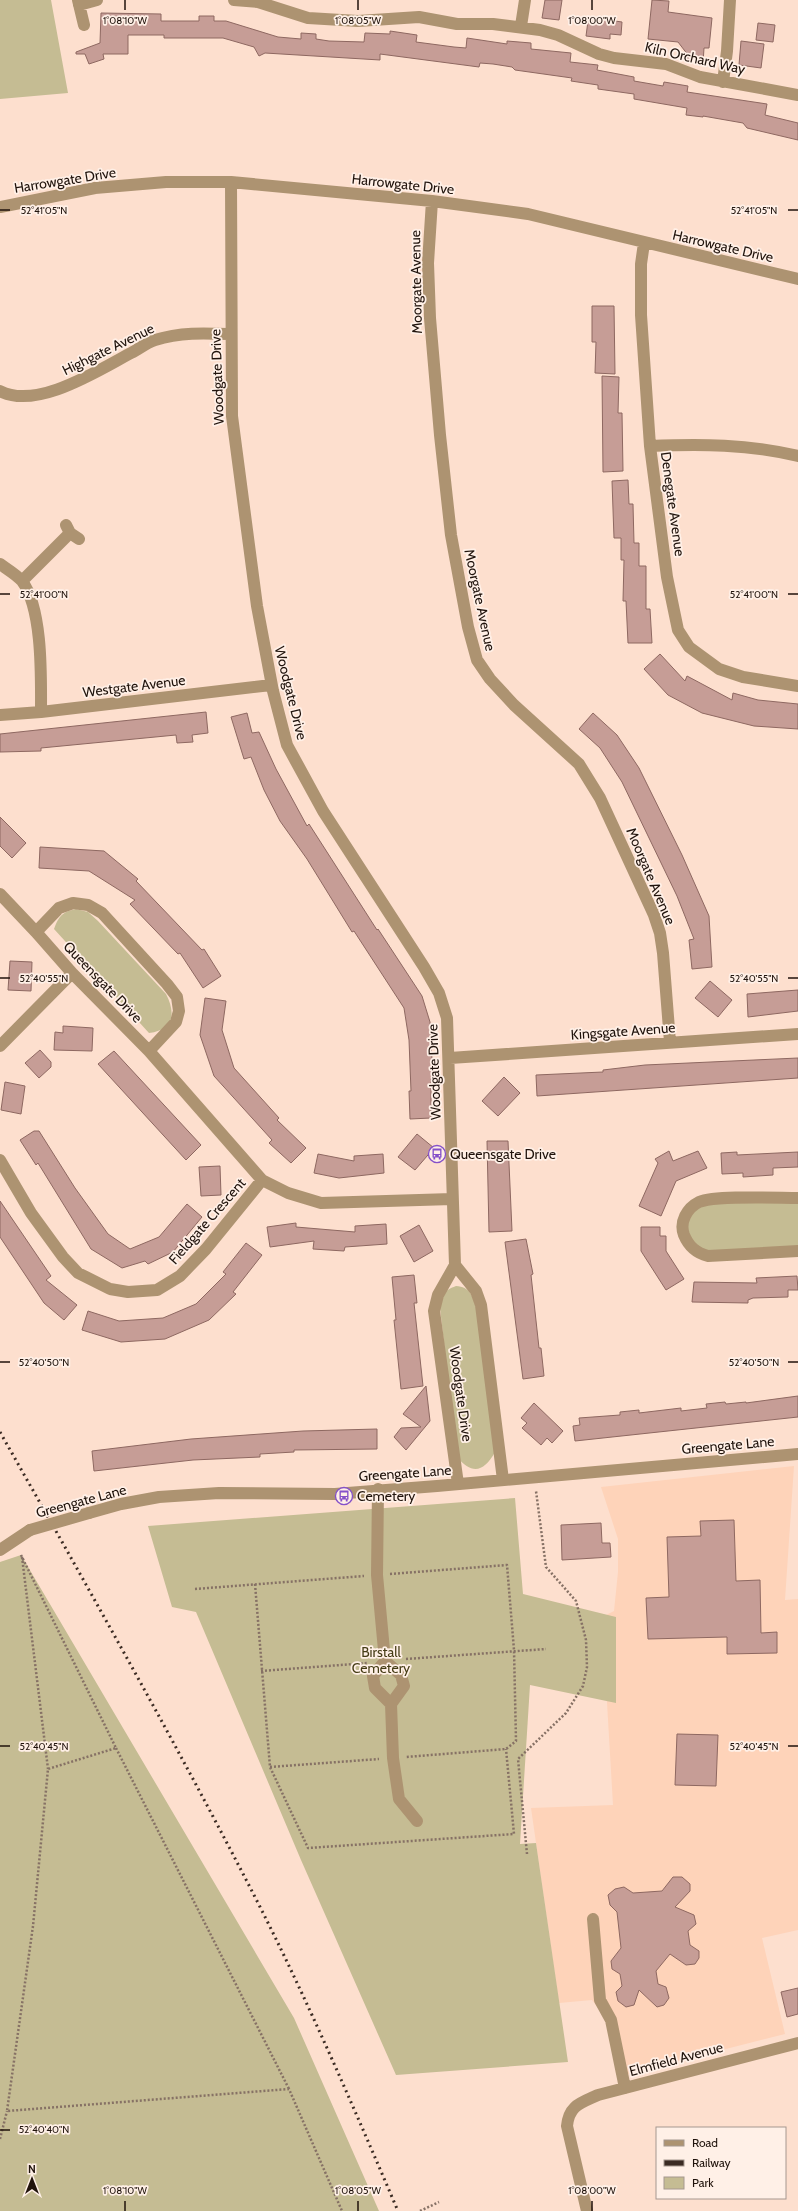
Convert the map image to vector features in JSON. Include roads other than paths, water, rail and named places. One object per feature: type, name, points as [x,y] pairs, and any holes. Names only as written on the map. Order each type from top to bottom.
[{"type":"street","points":[[84,24],[79,2],[97,0]]},
{"type":"street","name":"Kiln Orchard Way","points":[[234,0],[275,4],[308,18],[358,21],[419,17],[457,24],[521,26],[558,35],[599,54],[614,58],[666,64],[700,77],[798,94]]},
{"type":"street","points":[[521,26],[524,0]]},
{"type":"street","points":[[723,82],[727,51],[730,0]]},
{"type":"street","name":"Harrowgate Drive","points":[[0,207],[95,188],[166,182],[231,182],[432,201],[528,214],[798,279]]},
{"type":"street","name":"Woodgate Drive","points":[[231,182],[230,334],[232,416],[257,606],[271,685],[288,745],[323,811],[439,993],[447,1018],[450,1058],[452,1199],[456,1265],[438,1295],[434,1311],[458,1484]]},
{"type":"street","name":"Moorgate Avenue","points":[[432,201],[428,270],[430,318],[440,435],[451,535],[469,633],[477,660],[490,679],[514,705],[579,764],[600,798],[654,915],[660,933],[670,1042]]},
{"type":"street","name":"Denegate Avenue","points":[[644,243],[641,264],[641,315],[650,446],[667,577],[678,630],[689,647],[719,669],[742,677],[798,686]]},
{"type":"street","name":"Highgate Avenue","points":[[0,391],[17,397],[36,395],[61,388],[153,341],[198,332],[230,334]]},
{"type":"street","points":[[650,446],[712,444],[775,450],[798,456]]},
{"type":"street","points":[[22,581],[72,532]]},
{"type":"street","points":[[0,564],[22,581],[32,602],[41,661],[41,712]]},
{"type":"street","name":"Westgate Avenue","points":[[0,715],[41,712],[271,685]]},
{"type":"street","name":"Queensgate Drive","points":[[0,894],[72,973],[149,1051],[262,1180],[288,1193],[321,1203],[452,1199]]},
{"type":"street","points":[[36,932],[59,908],[73,903],[88,905],[102,913],[177,997],[179,1011],[176,1022],[149,1051]]},
{"type":"street","points":[[0,1046],[72,973]]},
{"type":"street","name":"Kingsgate Avenue","points":[[450,1058],[798,1034]]},
{"type":"street","name":"Fieldgate Crescent","points":[[0,1160],[31,1213],[63,1257],[78,1273],[110,1289],[128,1292],[157,1290],[180,1276],[206,1249],[262,1180]]},
{"type":"street","points":[[798,1198],[729,1199],[700,1202],[690,1209],[683,1223],[683,1232],[690,1247],[696,1252],[708,1256],[798,1251]]},
{"type":"street","points":[[456,1265],[476,1291],[481,1304],[502,1480]]},
{"type":"street","name":"Greengate Lane","points":[[0,1550],[30,1530],[121,1504],[159,1497],[219,1493],[335,1494],[378,1489],[458,1484],[798,1454]]},
{"type":"street","points":[[378,1489],[377,1575],[385,1661],[374,1676],[374,1688],[391,1704]]},
{"type":"street","points":[[385,1661],[401,1675],[404,1686],[391,1704],[393,1758],[399,1799],[417,1821]]},
{"type":"street","points":[[593,1920],[600,2000],[611,2020],[625,2088]]},
{"type":"street","name":"Elmfield Avenue","points":[[587,2211],[567,2126],[568,2116],[575,2106],[598,2095],[798,2043]]},
{"type":"railway","points":[[0,1432],[162,1722],[256,1899],[312,2015],[398,2211]]},
{"type":"place","name":"Queensgate Drive","points":[[437,1154]]},
{"type":"place","name":"Cemetery","points":[[344,1496]]},
{"type":"park label","name":"Birstall Cemetery","points":[[381,1660]]}]
